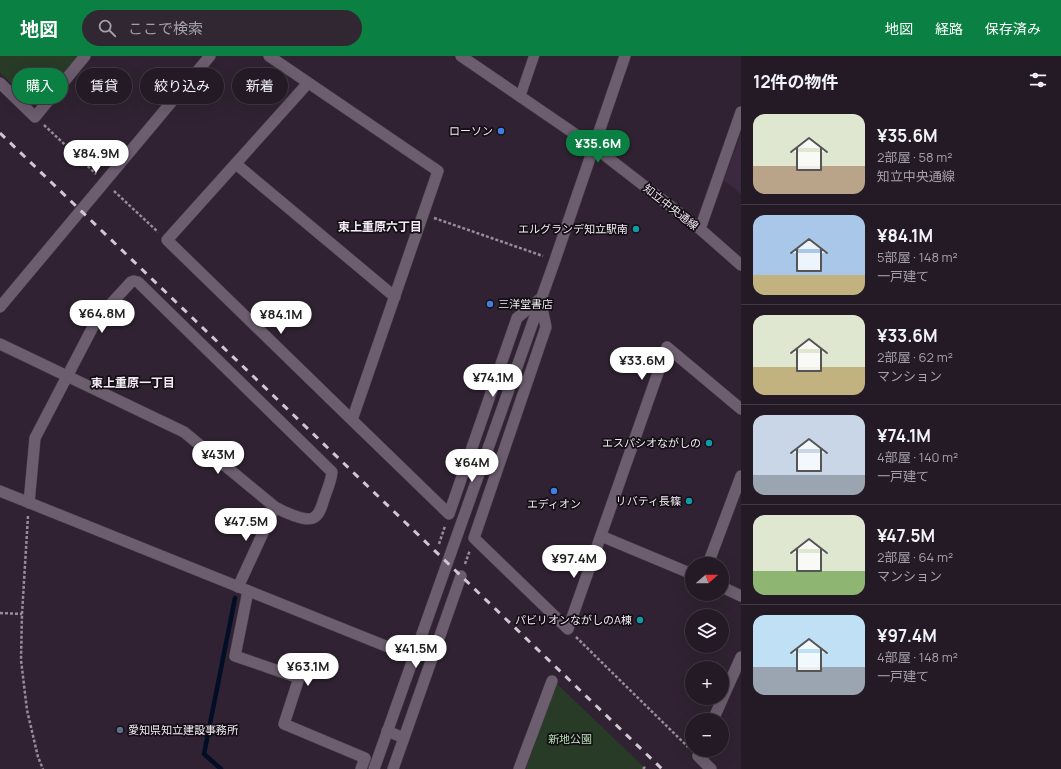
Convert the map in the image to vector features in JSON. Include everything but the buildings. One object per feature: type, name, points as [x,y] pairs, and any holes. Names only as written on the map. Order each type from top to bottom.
[{"type":"street","points":[[0,83],[35,116],[85,56]]},
{"type":"street","points":[[0,307],[210,56]]},
{"type":"street","points":[[269,56],[438,171],[352,420]]},
{"type":"street","name":"知立中央通線","points":[[461,56],[594,147],[700,229],[741,265]]},
{"type":"street","points":[[520,97],[534,56]]},
{"type":"street","points":[[374,769],[555,260],[625,56]]},
{"type":"street","points":[[308,83],[167,240],[449,514],[517,318],[540,299]]},
{"type":"street","points":[[700,229],[741,112]]},
{"type":"street","points":[[236,164],[395,297]]},
{"type":"street","points":[[0,344],[66,377],[184,432],[275,507],[282,511],[307,520],[314,518],[319,512],[331,479],[332,472],[138,282],[134,281],[131,282],[97,319],[66,377],[35,438],[29,503]]},
{"type":"street","points":[[540,299],[546,327],[474,538],[568,629],[667,347],[741,409]]},
{"type":"street","points":[[511,381],[526,386]]},
{"type":"street","points":[[479,426],[493,431]]},
{"type":"street","points":[[711,557],[741,476]]},
{"type":"street","points":[[0,491],[413,657]]},
{"type":"street","points":[[275,507],[243,589],[235,656],[299,678],[284,724],[365,758],[361,769]]},
{"type":"street","points":[[601,536],[685,571]]},
{"type":"street","points":[[393,769],[461,576]]},
{"type":"street","points":[[729,590],[741,596]]},
{"type":"street","points":[[716,713],[741,657]]},
{"type":"street","points":[[519,769],[552,681]]},
{"type":"street","points":[[387,731],[404,738]]},
{"type":"street","points":[[702,757],[711,769]]},
{"type":"path","points":[[423,214],[555,260]]},
{"type":"path","points":[[29,503],[22,614],[21,660],[27,710],[38,757],[43,769]]},
{"type":"path","points":[[438,547],[449,514]]},
{"type":"path","points":[[461,576],[474,538]]},
{"type":"path","points":[[0,613],[22,614]]},
{"type":"path","points":[[568,629],[685,740]]},
{"type":"path","points":[[643,769],[646,766]]},
{"type":"shaded area","points":[[741,133],[741,194],[724,180]]},
{"type":"green space","points":[[0,56],[78,56],[68,68],[12,68],[12,84],[0,73]]},
{"type":"green space","name":"新地公園","points":[[556,683],[646,769],[526,769]]},
{"type":"waterway","points":[[221,769],[204,754],[235,598]]},
{"type":"railway","points":[[0,133],[662,769]]},
{"type":"place","name":"ローソン","points":[[501,131]]},
{"type":"place","name":"エルグランデ知立駅南","points":[[636,229]]},
{"type":"place","name":"三洋堂書店","points":[[490,304]]},
{"type":"place","name":"エスパシオながしの","points":[[709,443]]},
{"type":"place","name":"エディオン","points":[[554,491]]},
{"type":"place","name":"リバティ長篠","points":[[689,501]]},
{"type":"place","name":"パビリオンながしのA棟","points":[[640,620]]},
{"type":"place","name":"愛知県知立建設事務所","points":[[120,730]]},
{"type":"district","name":"東上重原六丁目","points":[[380,227]]},
{"type":"district","name":"東上重原一丁目","points":[[133,383]]}]
